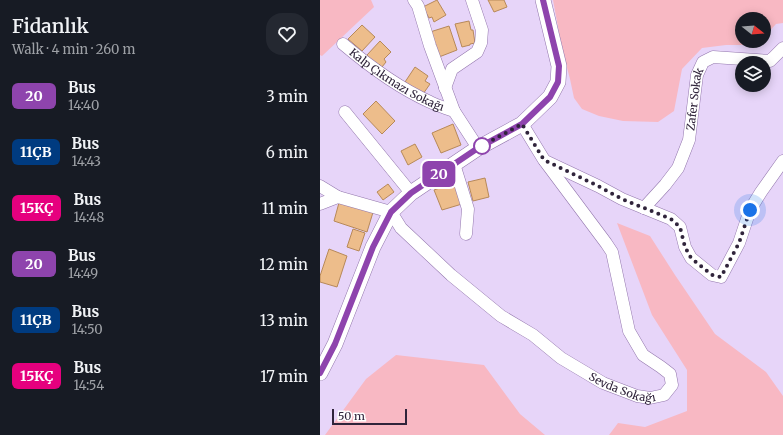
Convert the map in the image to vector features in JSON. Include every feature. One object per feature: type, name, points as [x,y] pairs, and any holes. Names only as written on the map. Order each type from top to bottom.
[{"type":"main road","points":[[320,373],[335,344],[373,247],[391,212],[411,193],[454,164],[478,148],[522,124],[550,97],[558,82],[559,66],[543,0]]},
{"type":"street","points":[[414,0],[418,6],[430,46],[454,111],[478,148]]},
{"type":"street","points":[[445,88],[452,69],[477,52],[481,43],[482,30],[472,0]]},
{"type":"street","name":"Kalp Çıkmazı Sokaḡı","points":[[343,44],[363,61],[400,86],[430,102],[454,111]]},
{"type":"street","name":"Zafer Sokak","points":[[644,208],[678,168],[689,140],[698,75],[703,62],[713,57],[770,61],[782,51]]},
{"type":"street","points":[[346,112],[411,193]]},
{"type":"street","name":"Sevda Sokağı","points":[[391,212],[400,228],[451,275],[501,316],[533,335],[561,358],[603,382],[637,396],[650,398],[664,395],[672,385],[670,374],[643,355],[629,331],[612,252],[544,160],[522,124]]},
{"type":"street","points":[[544,160],[622,199],[671,219],[680,227],[685,247],[691,258],[712,275],[721,277],[739,243],[750,210],[783,161]]},
{"type":"street","points":[[454,164],[468,209],[466,234]]},
{"type":"street","points":[[320,186],[338,197],[391,212]]},
{"type":"street","points":[[320,204],[338,197]]},
{"type":"shaded area","points":[[320,0],[371,0],[374,7],[322,56],[320,55]]},
{"type":"shaded area","points":[[553,0],[783,0],[783,23],[776,24],[771,29],[771,12],[735,12],[735,45],[702,48],[682,69],[674,111],[658,122],[623,121],[599,116],[582,109],[574,98],[562,49]]},
{"type":"shaded area","points":[[617,223],[650,236],[715,334],[766,372],[783,396],[783,435],[609,435],[618,423],[645,427],[687,411],[687,370],[652,315]]},
{"type":"shaded area","points":[[396,355],[484,365],[520,414],[545,435],[325,435],[366,379]]},
{"type":"building","points":[[437,0],[446,15],[434,22],[432,17],[429,18],[423,7]]},
{"type":"building","points":[[488,0],[504,0],[507,7],[494,12]]},
{"type":"building","points":[[469,21],[471,30],[473,30],[475,43],[462,47],[455,24]]},
{"type":"building","points":[[362,25],[375,37],[362,51],[348,39]]},
{"type":"building","points":[[449,26],[457,50],[439,57],[430,32]]},
{"type":"building","points":[[380,41],[391,52],[384,59],[386,62],[382,67],[379,64],[378,66],[367,55]]},
{"type":"building","points":[[415,67],[428,76],[425,81],[430,84],[423,94],[405,82]]},
{"type":"building","points":[[376,101],[395,121],[382,134],[363,114]]},
{"type":"building","points":[[453,124],[461,145],[441,153],[432,133]]},
{"type":"building","points":[[415,144],[422,157],[408,165],[401,151]]},
{"type":"building","points":[[485,178],[489,197],[473,201],[468,182]]},
{"type":"building","points":[[454,183],[462,204],[442,210],[434,190]]},
{"type":"building","points":[[388,184],[394,192],[383,200],[377,192]]},
{"type":"building","points":[[340,199],[374,209],[367,232],[334,221]]},
{"type":"building","points":[[353,229],[365,233],[359,251],[347,247]]},
{"type":"building","points":[[329,249],[347,256],[337,287],[320,282],[320,276]]},
{"type":"bus line","name":"20","points":[[320,373],[335,344],[353,302],[373,247],[391,212],[411,193],[478,148],[522,124],[550,97],[558,82],[559,66],[543,0]]},
{"type":"route","points":[[482,146],[478,148],[522,124],[544,160],[622,199],[671,219],[680,227],[685,247],[691,258],[712,275],[721,277],[739,243],[750,210]]}]
